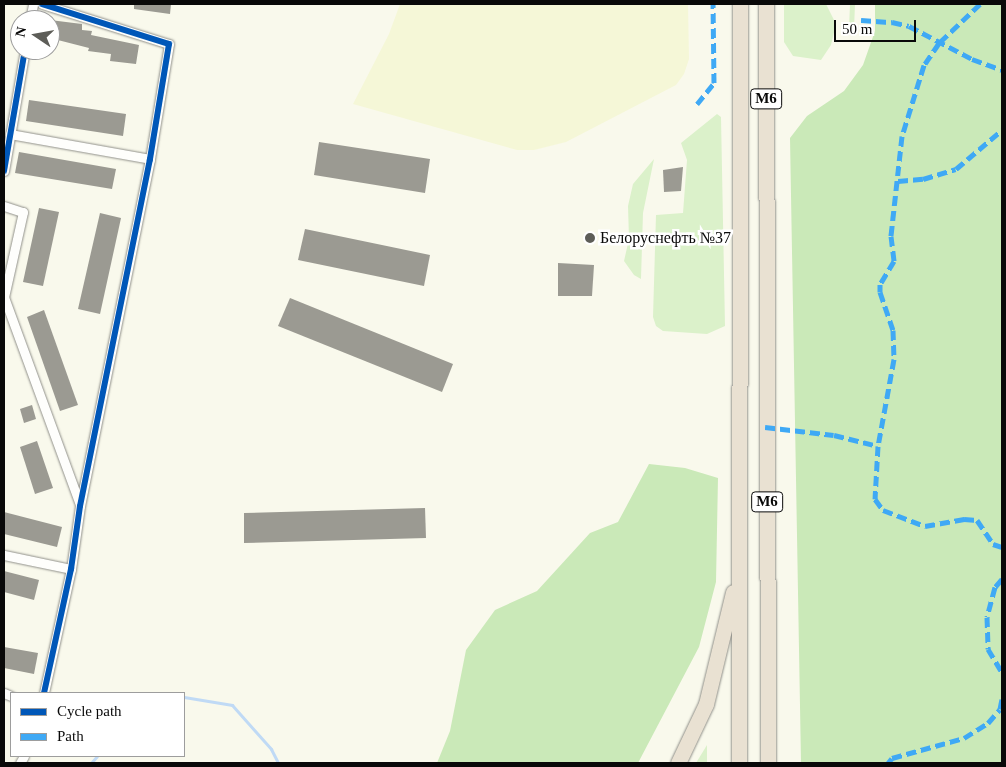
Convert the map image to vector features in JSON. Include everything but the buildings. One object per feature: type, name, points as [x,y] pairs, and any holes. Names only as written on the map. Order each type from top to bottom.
[{"type":"highway","name":"М6","points":[[739,763],[740,4]]},
{"type":"highway","name":"М6","points":[[766,4],[768,763]]},
{"type":"highway","points":[[678,763],[706,704],[739,563]]},
{"type":"street","points":[[42,4],[169,44],[150,159],[80,506],[71,569],[44,692]]},
{"type":"street","points":[[4,171],[23,60]]},
{"type":"street","points":[[10,134],[150,159]]},
{"type":"street","points":[[4,206],[23,212],[4,297],[80,506]]},
{"type":"street","points":[[4,555],[71,569]]},
{"type":"green space","points":[[400,4],[688,4],[689,59],[684,74],[676,85],[566,142],[534,150],[517,150],[353,104],[389,34]]},
{"type":"green space","points":[[784,4],[826,4],[836,24],[831,45],[821,60],[793,56],[784,42]]},
{"type":"green space","points":[[850,4],[855,4],[854,29],[849,29]]},
{"type":"green space","points":[[875,4],[1002,4],[1002,763],[801,763],[790,138],[807,116],[844,91],[863,65],[875,31]]},
{"type":"green space","points":[[717,114],[721,117],[725,326],[707,334],[663,331],[656,326],[653,317],[656,215],[683,213],[687,160],[681,143]]},
{"type":"green space","points":[[654,159],[643,213],[641,279],[634,275],[624,261],[629,239],[628,206],[633,184]]},
{"type":"green space","points":[[649,464],[685,468],[718,478],[716,582],[699,647],[638,763],[437,763],[450,731],[466,650],[495,610],[537,591],[590,533],[618,522]]},
{"type":"green space","points":[[707,745],[707,763],[696,763]]},
{"type":"waterway","points":[[185,697],[232,705],[271,749],[278,763]]},
{"type":"waterway","points":[[91,763],[96,757]]},
{"type":"marked path","points":[[697,104],[714,83],[713,4]]},
{"type":"marked path","points":[[980,4],[939,43],[924,65],[902,136],[891,236],[894,261],[880,284],[880,292],[893,330],[894,359],[878,446],[875,499],[883,510],[925,526],[964,519],[977,520],[993,544],[1002,547]]},
{"type":"marked path","points":[[861,20],[892,22],[909,26],[972,59],[1002,70]]},
{"type":"marked path","points":[[898,181],[923,179],[956,169],[1002,130]]},
{"type":"marked path","points":[[765,427],[834,435],[878,446]]},
{"type":"marked path","points":[[1002,579],[995,587],[987,617],[988,649],[1002,672]]},
{"type":"marked path","points":[[888,763],[892,758],[964,738],[988,723],[1000,709],[1002,699]]},
{"type":"cycle path","points":[[42,4],[169,44],[150,159],[80,506],[71,569],[44,692]]},
{"type":"cycle path","points":[[4,171],[23,60]]},
{"type":"place","name":"Белоруснефть №37","points":[[590,238]]}]
